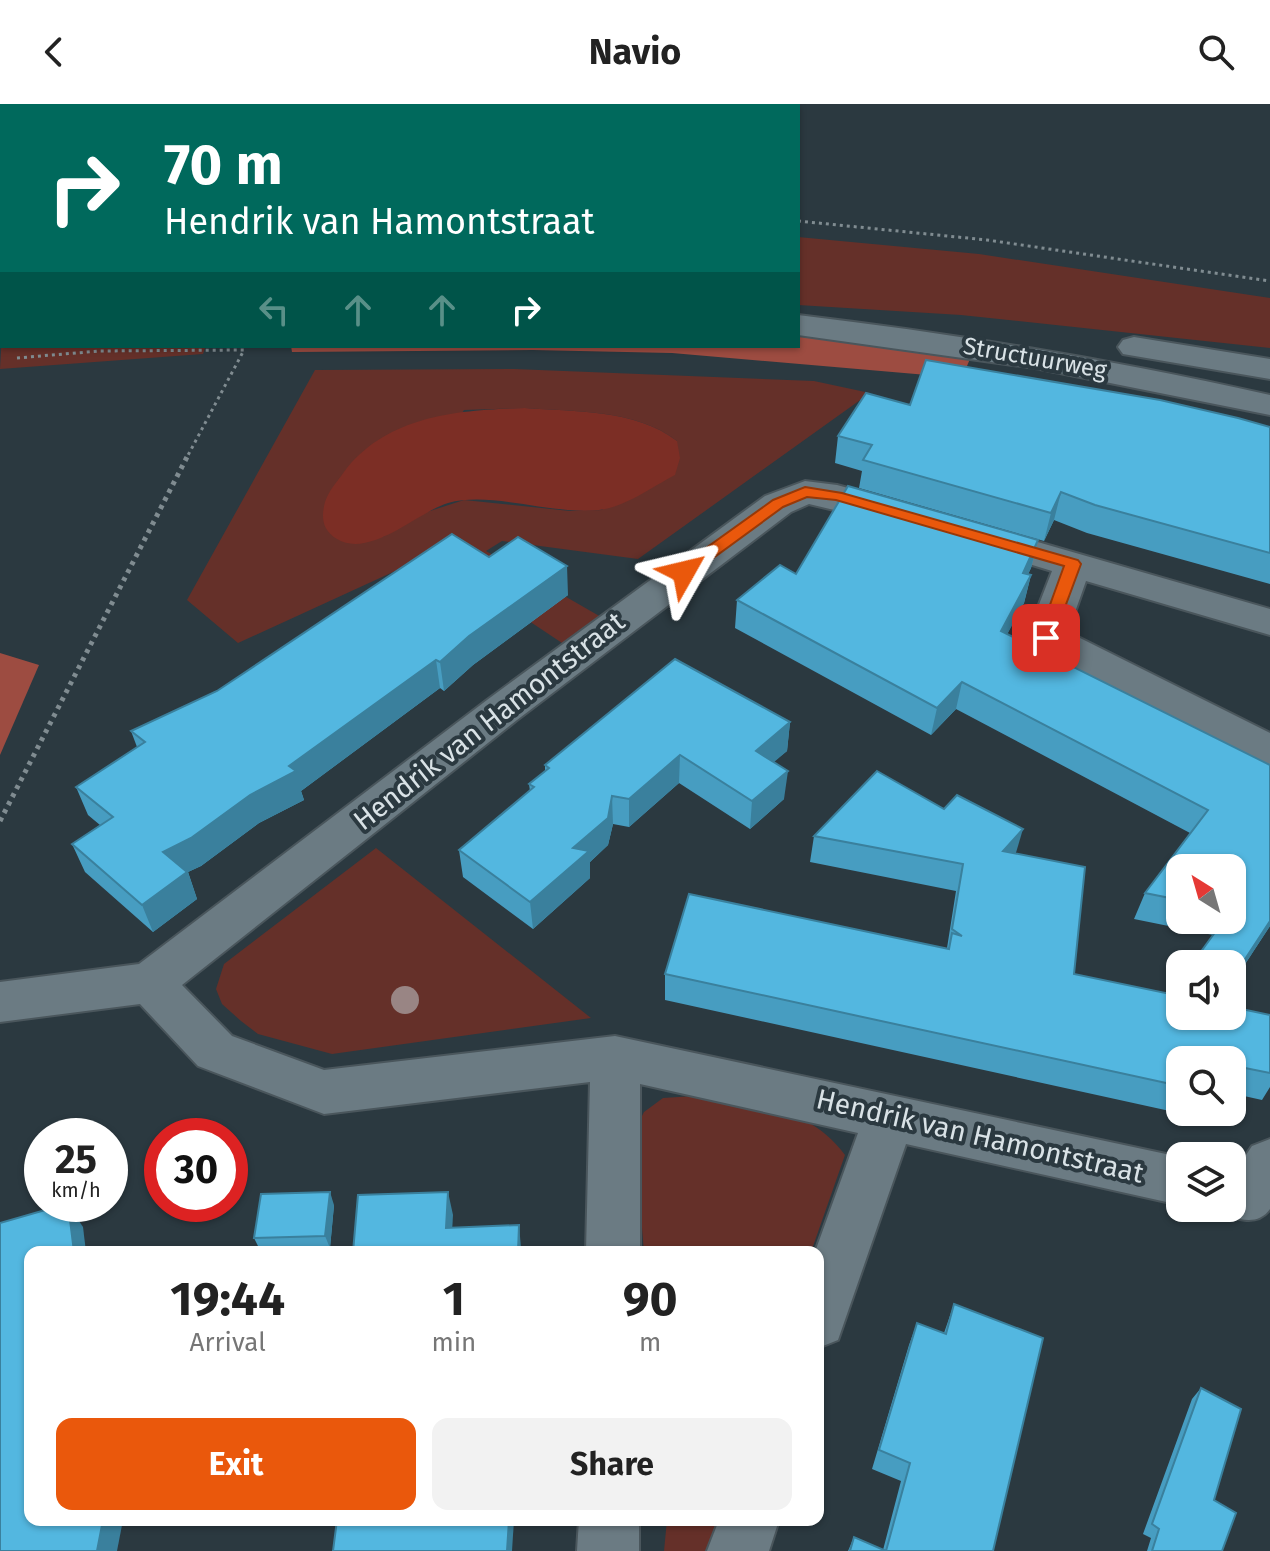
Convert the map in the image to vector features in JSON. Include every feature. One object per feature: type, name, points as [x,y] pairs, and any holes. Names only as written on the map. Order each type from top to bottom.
[{"type":"street","name":"Structuurweg","points":[[800,311],[1104,342],[1270,369]]},
{"type":"street","name":"Structuurweg","points":[[800,325],[954,343],[1111,371],[1270,405]]},
{"type":"street","name":"Hendrik van Hamontstraat","points":[[1166,1178],[615,1057],[324,1092],[215,1051],[150,983],[502,710],[778,504],[805,492],[837,496],[1270,622]]},
{"type":"street","points":[[1073,564],[1046,638],[1270,751]]},
{"type":"street","points":[[0,1002],[150,983]]},
{"type":"street","points":[[613,1246],[615,1057]]},
{"type":"street","points":[[824,1304],[890,1115]]},
{"type":"street","points":[[1246,1196],[1270,1163]]},
{"type":"street","points":[[608,1551],[609,1526]]},
{"type":"street","points":[[738,1551],[747,1526]]},
{"type":"path","points":[[800,221],[987,240],[1270,281]]},
{"type":"path","points":[[0,821],[98,625],[244,350],[99,351],[14,358]]},
{"type":"shaded area","points":[[800,237],[979,254],[1270,298],[1270,348],[961,315],[800,305]]},
{"type":"shaded area","points":[[800,336],[972,354],[962,378],[672,353],[533,350],[292,352],[291,348],[800,348]]},
{"type":"shaded area","points":[[1,348],[205,348],[203,354],[0,369]]},
{"type":"shaded area","points":[[514,369],[814,381],[870,393],[638,559],[502,541],[486,551],[608,621],[571,649],[430,555],[238,643],[187,600],[315,370]],"holes":[[[525,408],[624,418],[643,423],[677,441],[602,510],[570,511],[464,500],[427,512],[383,537],[464,410]]]},
{"type":"shaded area","points":[[525,408],[604,414],[643,423],[661,431],[677,441],[680,458],[675,475],[628,501],[599,510],[465,500],[436,508],[379,539],[350,544],[337,539],[326,527],[324,508],[331,490],[361,453],[381,438],[426,419],[450,414]]},
{"type":"shaded area","points":[[0,653],[39,665],[0,755]]},
{"type":"shaded area","points":[[376,848],[591,1018],[332,1054],[258,1034],[241,1021],[222,1004],[216,989],[224,964]]},
{"type":"shaded area","points":[[710,1095],[767,1107],[801,1119],[831,1139],[845,1155],[813,1246],[644,1246],[634,1132],[644,1112],[663,1098]]},
{"type":"shaded area","points":[[666,1526],[723,1526],[715,1551],[664,1551]]},
{"type":"building","points":[[926,360],[1160,400],[1270,427],[1270,553],[1095,505],[1061,492],[1051,513],[863,460],[872,445],[838,436],[866,393],[910,405]]},
{"type":"building","points":[[848,486],[1038,540],[1023,573],[1031,575],[1001,631],[1270,765],[1270,921],[1246,958],[1246,950],[1202,950],[1214,934],[1246,934],[1246,854],[1175,854],[1208,810],[962,682],[937,708],[737,600],[780,565],[796,574]]},
{"type":"building","points":[[452,534],[489,557],[518,537],[567,566],[469,636],[440,662],[436,660],[289,766],[296,771],[250,795],[191,838],[163,852],[187,872],[142,905],[72,844],[113,817],[76,787],[145,742],[131,731],[217,691]]},
{"type":"building","points":[[675,659],[790,722],[756,751],[788,771],[752,801],[680,755],[629,799],[612,796],[608,818],[573,848],[589,851],[530,902],[459,850],[534,787],[529,784],[549,768],[545,765]]},
{"type":"building","points":[[877,771],[944,809],[957,795],[1023,829],[1003,851],[1085,867],[1074,974],[1166,993],[1166,1030],[1246,1030],[1246,1010],[1270,1015],[1270,1073],[1246,1068],[1246,1046],[1166,1046],[1166,1083],[665,974],[689,894],[949,949],[952,933],[962,936],[952,929],[963,864],[814,836]]},
{"type":"building","points":[[1166,865],[1166,897],[1145,893]]},
{"type":"building","points":[[330,1192],[325,1236],[254,1238],[261,1194]]},
{"type":"building","points":[[448,1192],[446,1228],[519,1225],[518,1246],[354,1246],[358,1195]]},
{"type":"building","points":[[24,1216],[24,1222],[70,1222],[73,1246],[24,1246],[24,1526],[102,1526],[97,1551],[0,1551],[0,1223]]},
{"type":"building","points":[[954,1304],[1043,1338],[993,1551],[886,1551],[910,1463],[879,1450],[917,1323],[946,1334]]},
{"type":"building","points":[[1201,1388],[1241,1409],[1214,1500],[1236,1513],[1222,1551],[1152,1551],[1159,1529],[1152,1524]]},
{"type":"building","points":[[336,1526],[509,1526],[507,1551],[333,1551]]},
{"type":"building","points":[[854,1537],[886,1551],[850,1551]]},
{"type":"route","points":[[684,572],[778,504],[805,492],[837,496],[1073,564],[1046,638]]}]
